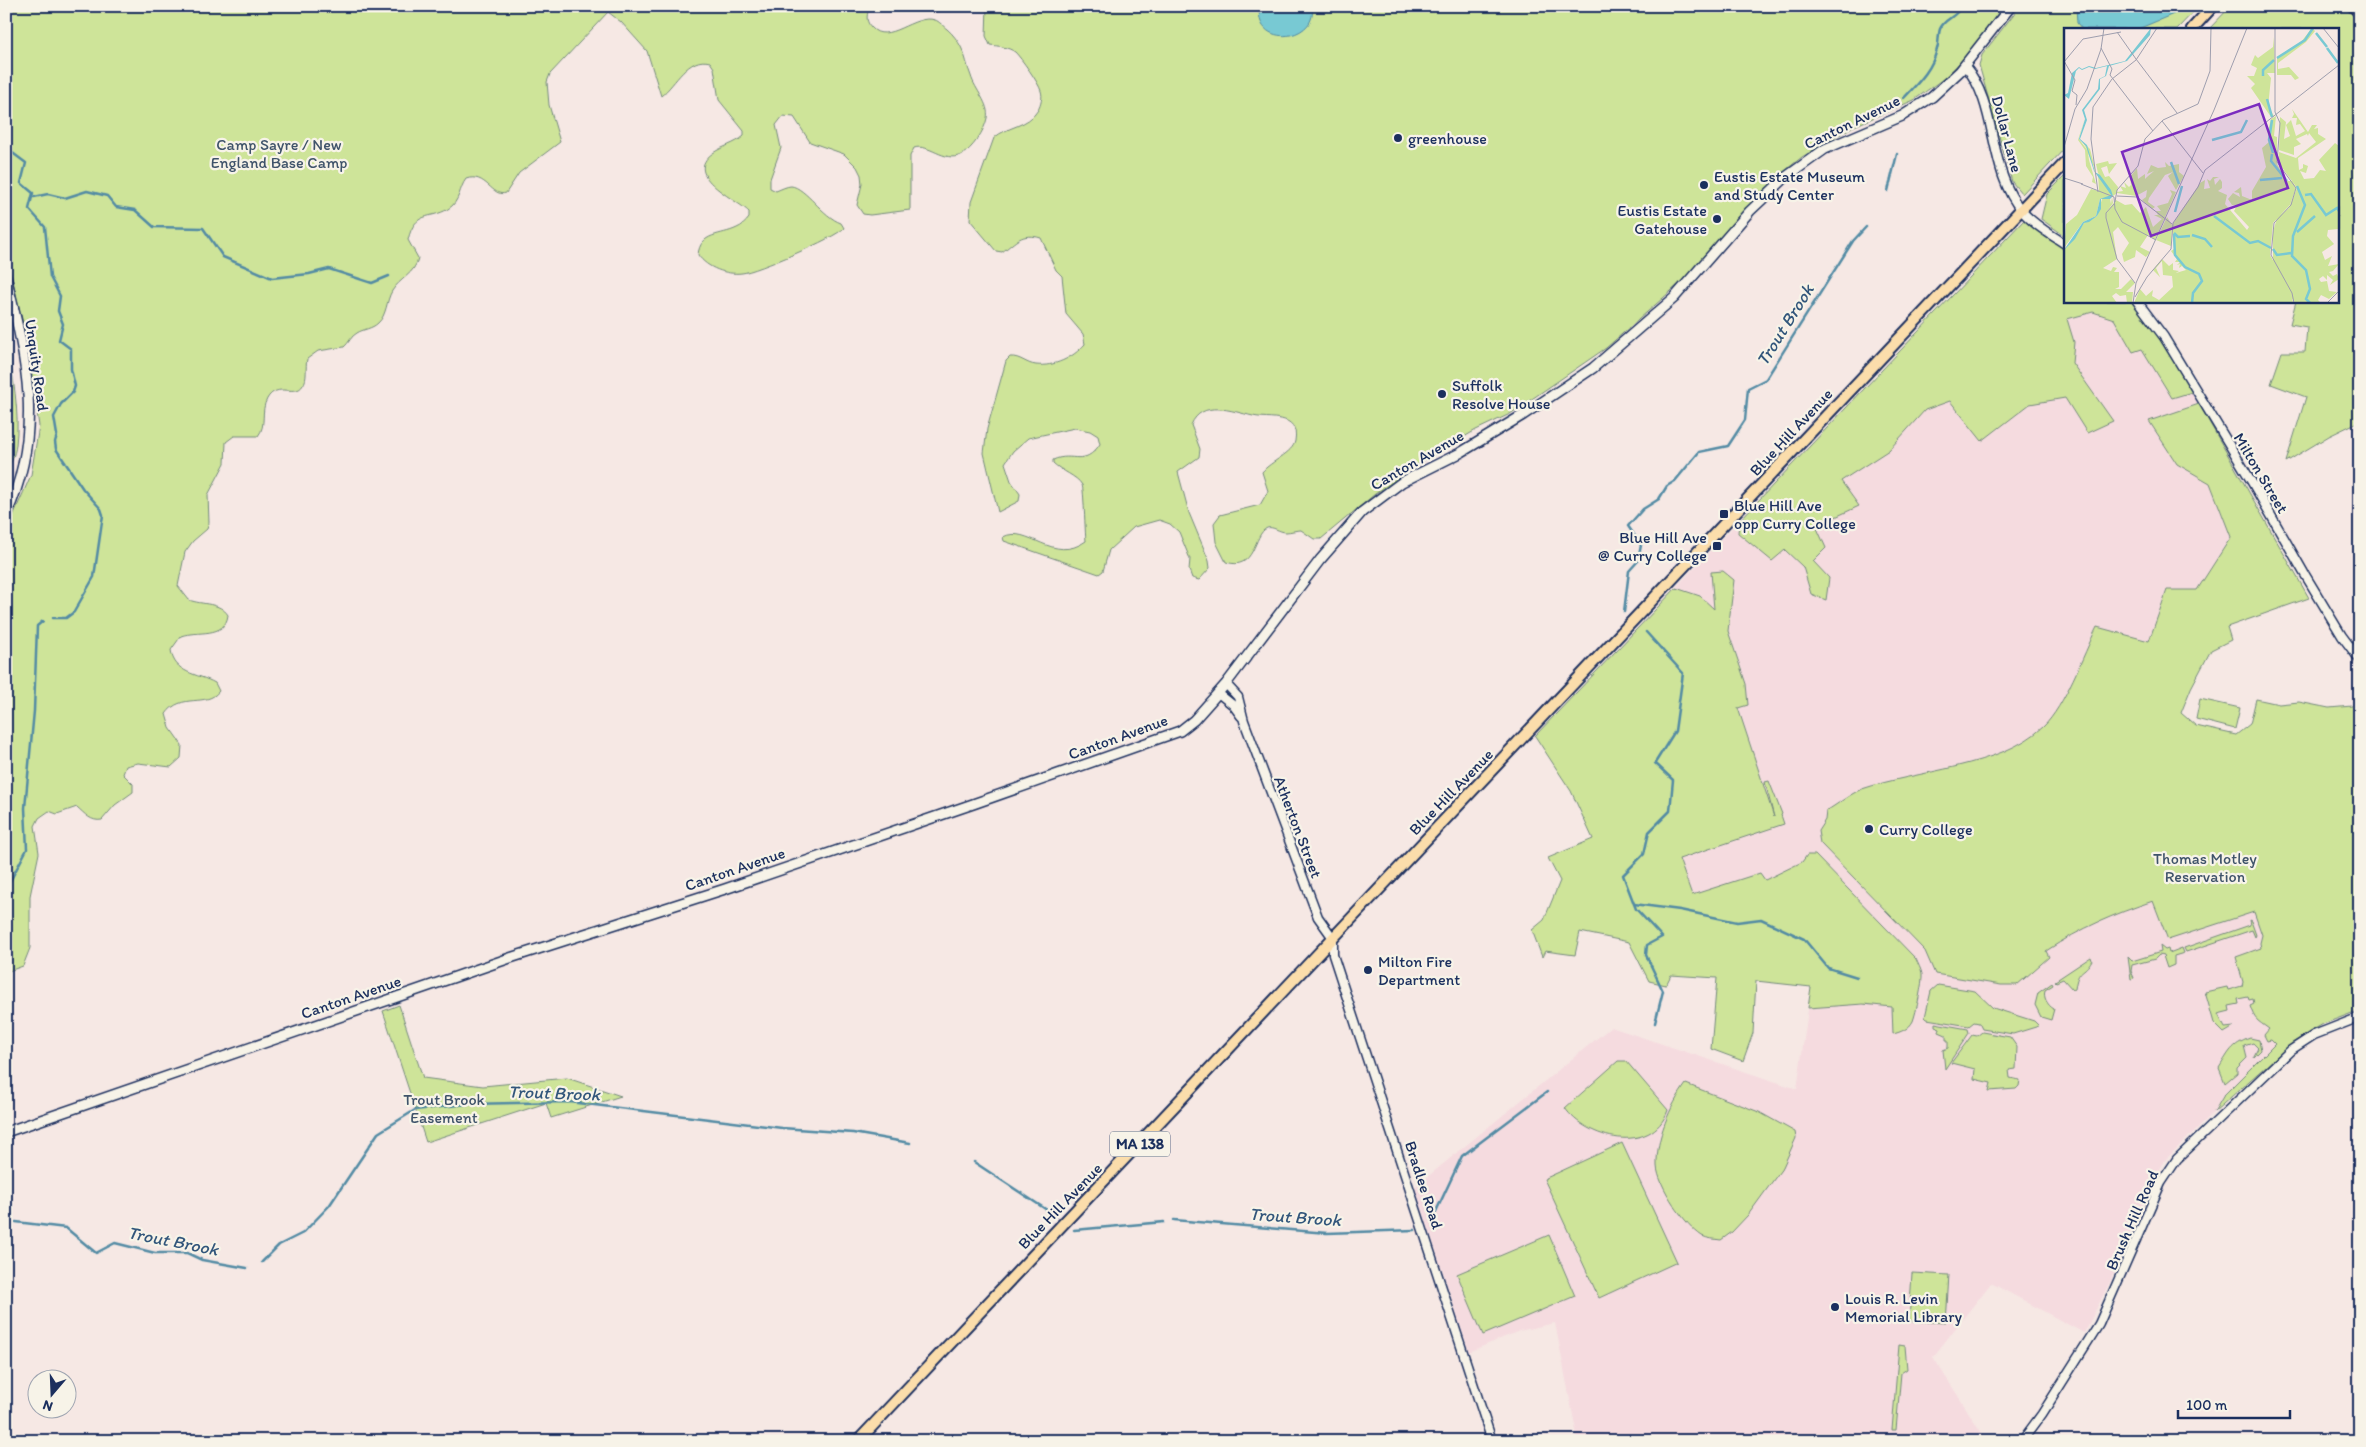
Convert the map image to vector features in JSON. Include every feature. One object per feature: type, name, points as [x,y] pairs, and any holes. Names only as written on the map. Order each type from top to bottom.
[{"type":"main road","name":"Canton Avenue","points":[[6,1132],[510,958],[725,889],[1175,733],[1190,724],[1226,684],[1320,560],[1355,519],[1377,499],[1402,482],[1523,416],[1578,379],[1674,298],[1755,207],[1795,169],[1825,149],[1917,107],[1945,86],[1965,66],[2011,6]]},
{"type":"main road","points":[[2193,28],[2213,6]]},
{"type":"main road","points":[[2353,6],[2360,13]]},
{"type":"main road","name":"Blue Hill Avenue","points":[[858,1441],[2064,164]]},
{"type":"main road","name":"Unquity Road","points":[[6,277],[24,362],[30,414],[29,438],[24,465],[6,515]]},
{"type":"street","name":"Dollar Lane","points":[[1965,66],[1978,84],[2005,180],[2021,210]]},
{"type":"street","points":[[2021,210],[2064,243]]},
{"type":"street","name":"Milton Street","points":[[2138,302],[2164,337],[2342,636],[2360,660]]},
{"type":"street","name":"Atherton Street","points":[[1226,684],[1238,697],[1244,721],[1318,916],[1333,938]]},
{"type":"street","name":"Atherton Street","points":[[1218,693],[1233,706],[1244,721]]},
{"type":"street","name":"Bradlee Road","points":[[1333,938],[1333,956],[1492,1441]]},
{"type":"street","name":"Brush Hill Road","points":[[2022,1441],[2042,1414],[2103,1316],[2158,1191],[2177,1159],[2196,1139],[2297,1046],[2328,1029],[2360,1016]]},
{"type":"shaded area","name":"Curry College","points":[[2024,220],[2064,247],[2064,302],[2134,302],[2165,344],[2309,598],[2096,672],[2296,888],[2323,1024],[2281,1051],[2165,1160],[2148,1191],[2110,1282],[2084,1333],[1991,1283],[1933,1357],[1987,1441],[1578,1441],[1555,1323],[1519,1331],[1469,1352],[1415,1187],[1611,1027],[1797,1089],[1813,975],[1654,913],[1535,736]]},
{"type":"green space","name":"Camp Sayre / New England Base Camp","points":[[6,6],[870,6],[867,19],[871,27],[877,32],[893,31],[927,19],[937,21],[949,31],[963,50],[973,81],[984,102],[987,118],[984,128],[977,139],[961,155],[949,157],[925,148],[914,148],[910,156],[910,210],[870,215],[863,214],[857,205],[862,184],[861,175],[857,167],[844,154],[810,142],[794,117],[783,116],[776,125],[781,148],[770,179],[770,188],[776,191],[791,186],[802,191],[834,220],[841,223],[844,228],[827,239],[762,267],[742,273],[723,272],[702,260],[698,255],[700,248],[707,238],[731,231],[742,225],[749,218],[749,212],[714,186],[703,170],[705,162],[713,153],[740,139],[744,136],[744,131],[719,100],[714,68],[710,62],[702,61],[689,67],[661,96],[647,51],[621,22],[608,12],[550,74],[547,82],[549,105],[560,142],[519,173],[506,193],[501,194],[497,192],[479,179],[466,179],[452,206],[419,220],[411,231],[408,240],[418,258],[411,272],[392,291],[381,320],[373,327],[355,334],[344,347],[318,351],[307,359],[305,380],[300,389],[276,391],[267,399],[261,432],[258,436],[234,436],[226,442],[225,463],[208,495],[209,523],[207,529],[193,541],[185,552],[178,586],[189,600],[216,606],[225,611],[228,615],[226,623],[216,631],[181,636],[171,650],[173,658],[181,668],[215,683],[219,691],[208,699],[186,702],[172,707],[166,714],[170,728],[182,745],[181,758],[171,767],[138,763],[126,766],[123,774],[133,784],[133,792],[115,805],[102,820],[91,819],[77,807],[57,814],[49,811],[39,818],[35,826],[39,853],[30,896],[30,948],[23,966],[6,972],[6,532],[31,475],[39,426],[26,336],[6,251]]},
{"type":"green space","points":[[987,6],[1260,6],[1258,13],[1261,6],[2003,6],[1971,50],[1947,76],[1914,100],[1852,127],[1802,157],[1782,173],[1755,199],[1687,277],[1606,348],[1510,414],[1476,430],[1423,461],[1375,494],[1321,539],[1314,539],[1301,530],[1286,532],[1267,528],[1262,532],[1252,551],[1243,562],[1236,564],[1226,562],[1216,542],[1214,523],[1220,515],[1260,505],[1268,491],[1262,472],[1290,449],[1295,441],[1295,432],[1293,425],[1282,419],[1259,417],[1218,409],[1202,412],[1191,425],[1200,449],[1199,457],[1178,472],[1189,513],[1209,561],[1210,568],[1199,580],[1192,578],[1189,570],[1190,559],[1179,532],[1170,524],[1159,520],[1134,527],[1109,550],[1103,571],[1099,574],[1004,541],[1003,537],[1012,534],[1063,549],[1074,547],[1086,541],[1082,485],[1053,463],[1053,460],[1089,455],[1100,444],[1098,436],[1090,431],[1075,428],[1028,438],[1013,451],[1005,463],[1011,481],[1020,494],[1019,501],[998,512],[984,453],[987,429],[1006,361],[1010,357],[1014,357],[1032,364],[1050,365],[1069,357],[1085,344],[1083,334],[1066,314],[1062,276],[1056,270],[1041,238],[1034,236],[1024,237],[1002,252],[996,251],[970,220],[971,202],[994,138],[1034,116],[1042,98],[1037,82],[1015,52],[990,45],[986,36]]},
{"type":"green space","points":[[2020,6],[2199,6],[2178,28],[2064,28],[2064,149],[2022,194],[2012,182],[1979,65],[1982,55]]},
{"type":"green space","points":[[2231,6],[2360,6],[2360,421],[2329,436],[2286,462],[2306,397],[2271,384],[2282,352],[2305,352],[2307,327],[2290,324],[2296,302],[2338,302],[2338,28],[2210,28]]},
{"type":"green space","points":[[2064,177],[2064,235],[2041,219],[2047,194]]},
{"type":"green space","points":[[2024,220],[2064,247],[2064,302],[2134,302],[2165,344],[2192,392],[2172,398],[2142,349],[2133,352],[2114,319],[2093,312],[2067,319],[2074,342],[2072,363],[2113,421],[2087,433],[2065,398],[2030,404],[1982,441],[1950,401],[1925,410],[1889,450],[1841,481],[1859,506],[1816,526],[1826,548],[1813,561],[1829,578],[1826,600],[1811,594],[1803,567],[1785,550],[1772,561],[1738,533],[1739,521]]},
{"type":"green space","points":[[6,343],[13,380],[17,433],[15,449],[6,475]]},
{"type":"green space","name":"Thomas Motley Reservation","points":[[2199,404],[2309,598],[2227,627],[2231,640],[2211,650],[2191,688],[2181,713],[2196,726],[2236,735],[2250,724],[2256,699],[2279,704],[2299,702],[2329,708],[2352,706],[2360,698],[2360,1010],[2323,1024],[2292,1043],[2214,1112],[2224,1095],[2275,1044],[2271,1040],[2267,1041],[2264,1035],[2269,1029],[2253,1015],[2250,1006],[2254,1004],[2253,999],[2249,1000],[2248,997],[2238,999],[2239,1004],[2229,1006],[2230,1011],[2218,1014],[2225,1028],[2234,1027],[2224,1033],[2214,1023],[2205,992],[2227,987],[2228,990],[2242,986],[2243,982],[2236,957],[2261,948],[2262,935],[2254,912],[2168,940],[2153,901],[2098,922],[2046,951],[2049,957],[2017,985],[2001,985],[1935,974],[1925,951],[1820,843],[1818,831],[1825,820],[1826,811],[1862,789],[1981,760],[2025,741],[2043,727],[2059,706],[2097,627],[2149,641],[2167,590],[2197,590],[2231,537],[2210,483],[2177,464],[2149,421]]},
{"type":"green space","points":[[1723,571],[1734,580],[1728,631],[1746,684],[1748,705],[1738,708],[1774,817],[1765,782],[1769,781],[1784,824],[1679,859],[1692,895],[1760,873],[1765,880],[1802,862],[1807,855],[1815,855],[1916,959],[1922,974],[1917,1005],[1911,1024],[1899,1032],[1893,1034],[1892,1007],[1863,1004],[1808,1008],[1811,987],[1756,981],[1753,1033],[1743,1061],[1711,1049],[1717,978],[1671,975],[1666,985],[1649,981],[1629,942],[1580,932],[1575,955],[1545,951],[1542,957],[1532,930],[1544,920],[1560,881],[1548,858],[1593,839],[1571,791],[1535,736],[1676,588],[1700,596],[1714,609],[1711,572]]},
{"type":"green space","points":[[2200,699],[2240,708],[2235,729],[2196,719]]},
{"type":"green space","points":[[2249,920],[2256,935],[2255,937],[2252,930],[2186,952],[2184,948],[2250,925]]},
{"type":"green space","points":[[2160,946],[2165,950],[2168,949],[2169,953],[2182,948],[2184,953],[2174,956],[2174,965],[2167,968],[2163,956],[2159,955],[2155,959],[2132,965],[2131,971],[2134,978],[2131,979],[2128,957],[2132,961],[2161,952]]},
{"type":"green space","points":[[2091,957],[2092,960],[2089,965],[2078,977],[2075,989],[2073,990],[2063,979],[2055,981]]},
{"type":"green space","points":[[2052,983],[2053,985],[2045,990],[2046,1001],[2054,1009],[2051,1020],[2041,1017],[2035,1005],[2038,993]]},
{"type":"green space","points":[[1938,985],[1975,991],[1993,1008],[2034,1021],[2039,1026],[2013,1034],[1982,1029],[1979,1023],[1974,1022],[1969,1026],[1927,1019],[1925,1017],[1931,991]]},
{"type":"green space","name":"Trout Brook Easement","points":[[399,1005],[423,1078],[483,1086],[567,1078],[621,1096],[551,1118],[546,1103],[426,1142],[383,1011]]},
{"type":"green space","points":[[1935,1023],[1968,1029],[1969,1033],[1945,1069],[1943,1050],[1948,1048],[1948,1040],[1946,1040],[1946,1035],[1939,1032],[1940,1028],[1935,1026]]},
{"type":"green space","points":[[1982,1032],[2010,1037],[2017,1047],[2016,1069],[2009,1070],[2010,1078],[2020,1080],[2019,1086],[2016,1089],[1989,1091],[1991,1083],[1974,1079],[1975,1069],[1951,1063],[1972,1035],[1977,1036]]},
{"type":"green space","points":[[2250,1038],[2259,1040],[2261,1050],[2253,1058],[2258,1048],[2253,1043],[2244,1046],[2247,1058],[2237,1068],[2237,1073],[2225,1083],[2219,1068],[2235,1046]]},
{"type":"green space","points":[[1618,1061],[1626,1061],[1668,1110],[1660,1124],[1648,1133],[1634,1138],[1618,1138],[1588,1128],[1575,1119],[1565,1108]]},
{"type":"green space","points":[[1686,1084],[1759,1112],[1795,1132],[1796,1138],[1783,1167],[1748,1215],[1732,1232],[1721,1240],[1702,1236],[1688,1223],[1667,1194],[1657,1166],[1659,1144],[1665,1123]]},
{"type":"green space","points":[[1622,1143],[1677,1262],[1599,1298],[1544,1179]]},
{"type":"green space","points":[[1549,1235],[1575,1296],[1483,1335],[1457,1274]]},
{"type":"green space","points":[[1912,1273],[1949,1275],[1946,1323],[1909,1321]]},
{"type":"green space","points":[[1899,1345],[1905,1346],[1907,1369],[1901,1373],[1896,1430],[1892,1430]]},
{"type":"water","points":[[1260,6],[1312,6],[1311,18],[1306,27],[1297,33],[1286,36],[1275,34],[1266,29],[1260,20]]},
{"type":"water","points":[[2076,6],[2184,6],[2176,13],[2140,28],[2081,28],[2077,23]]},
{"type":"waterway","name":"Trout Brook","points":[[1904,98],[1924,76],[1932,63],[1942,25],[1957,13],[1961,6]]},
{"type":"waterway","points":[[6,148],[26,163],[21,183],[33,193],[29,209],[45,227],[50,277],[60,296],[58,311],[63,324],[59,340],[71,349],[71,369],[75,386],[73,392],[61,404],[54,417],[57,435],[56,449],[83,489],[101,509],[103,515],[94,577],[74,612],[66,618],[53,618]]},
{"type":"waterway","name":"Trout Brook","points":[[1888,191],[1897,154]]},
{"type":"waterway","points":[[34,197],[48,194],[65,198],[87,191],[107,196],[116,207],[135,210],[154,227],[203,228],[223,257],[272,278],[309,274],[329,269],[372,283],[389,276]]},
{"type":"waterway","name":"Trout Brook","points":[[1624,612],[1629,571],[1638,561],[1641,545],[1628,526],[1643,509],[1659,499],[1667,486],[1675,481],[1699,452],[1728,446],[1745,420],[1748,388],[1766,379],[1853,241],[1866,227]]},
{"type":"waterway","points":[[6,889],[27,849],[25,808],[34,711],[37,626],[43,621]]},
{"type":"waterway","name":"Trout Brook","points":[[1646,632],[1683,673],[1675,731],[1655,763],[1673,780],[1670,811],[1649,832],[1644,854],[1623,875],[1636,909],[1662,937],[1647,945],[1646,955],[1663,991],[1655,1023]]},
{"type":"waterway","points":[[1634,904],[1680,910],[1737,922],[1761,919],[1804,939],[1828,968],[1857,977]]},
{"type":"waterway","name":"Trout Brook","points":[[1432,1220],[1462,1156],[1547,1092]]},
{"type":"waterway","name":"Trout Brook","points":[[262,1262],[279,1245],[303,1233],[329,1206],[378,1133],[415,1110],[467,1104],[570,1102],[782,1128],[853,1133],[910,1143]]},
{"type":"waterway","name":"Trout Brook","points":[[974,1162],[1056,1216]]},
{"type":"waterway","name":"Trout Brook","points":[[1174,1220],[1327,1233],[1415,1230]]},
{"type":"waterway","name":"Trout Brook","points":[[16,1222],[66,1228],[96,1253],[115,1243],[155,1253],[187,1253],[202,1260],[247,1268]]},
{"type":"waterway","name":"Trout Brook","points":[[1074,1230],[1164,1222]]},
{"type":"place","name":"greenhouse","points":[[1398,138]]},
{"type":"place","name":"Eustis Estate Museum and Study Center","points":[[1704,185]]},
{"type":"place","name":"Eustis Estate Gatehouse","points":[[1717,219]]},
{"type":"place","name":"Suffolk Resolve House","points":[[1442,394]]},
{"type":"place","name":"Blue Hill Ave opp Curry College","points":[[1724,514]]},
{"type":"place","name":"Blue Hill Ave @ Curry College","points":[[1717,546]]},
{"type":"place","name":"Curry College","points":[[1869,829]]},
{"type":"place","name":"Milton Fire Department","points":[[1368,970]]},
{"type":"place","name":"Louis R. Levin Memorial Library","points":[[1835,1307]]}]
